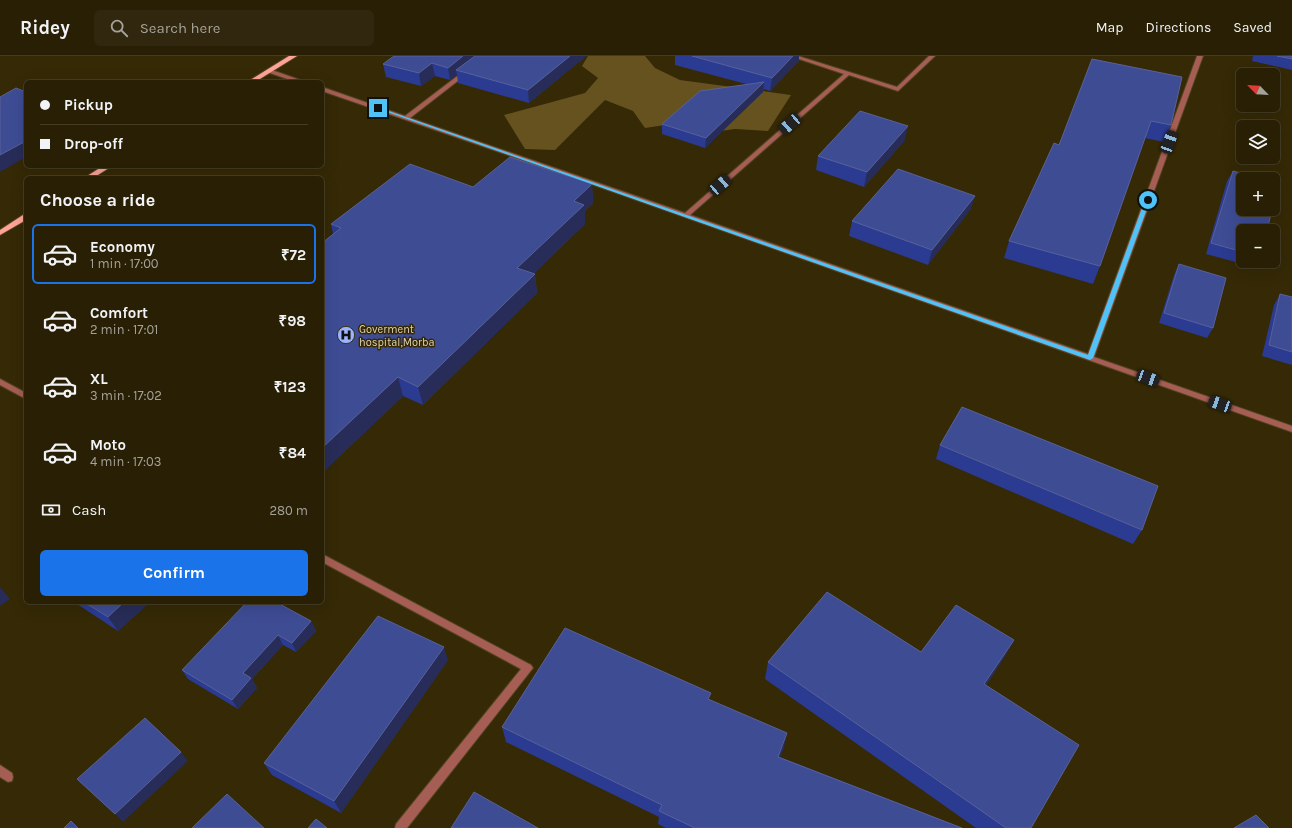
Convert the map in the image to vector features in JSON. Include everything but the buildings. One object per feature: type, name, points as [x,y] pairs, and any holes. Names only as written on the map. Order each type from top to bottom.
[{"type":"main road","points":[[253,80],[294,56]]},
{"type":"main road","points":[[91,176],[105,168]]},
{"type":"main road","points":[[0,233],[24,218]]},
{"type":"street","points":[[793,56],[898,89],[932,56]]},
{"type":"street","points":[[1090,358],[1200,56]]},
{"type":"street","points":[[406,118],[469,70]]},
{"type":"street","points":[[269,71],[295,80]]},
{"type":"street","points":[[686,215],[848,73]]},
{"type":"street","points":[[324,90],[686,215],[1292,430]]},
{"type":"street","points":[[0,382],[24,395]]},
{"type":"street","points":[[324,559],[528,668],[400,828]]},
{"type":"shaded area","points":[[588,56],[645,56],[655,68],[680,80],[791,95],[768,131],[735,129],[685,136],[692,121],[645,128],[633,111],[605,100],[555,150],[525,149],[504,115],[585,93],[598,78],[582,66]]},
{"type":"place","name":"Goverment hospital,Morba","points":[[346,335]]},
{"type":"route","points":[[378,108],[1090,358],[1148,200]]}]
